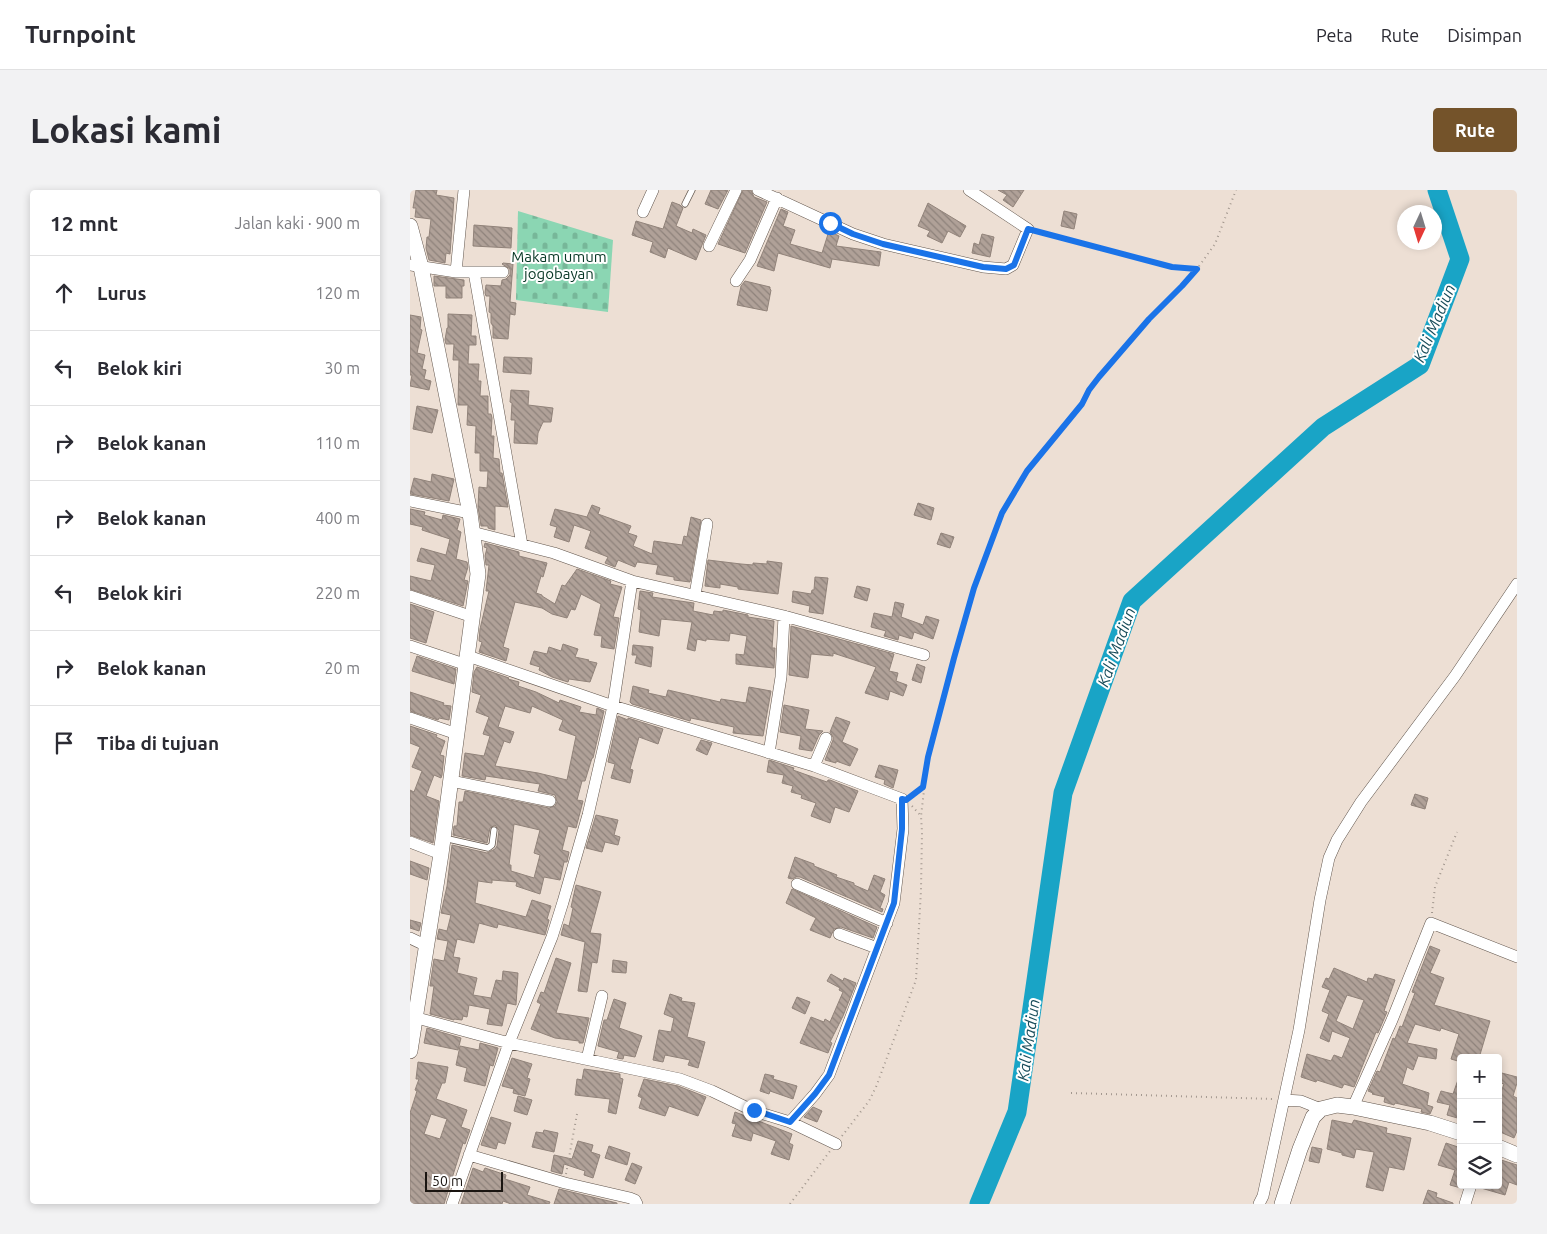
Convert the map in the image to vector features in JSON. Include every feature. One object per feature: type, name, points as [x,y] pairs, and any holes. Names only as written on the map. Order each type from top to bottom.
[{"type":"street","points":[[456,272],[464,190]]},
{"type":"street","points":[[643,212],[653,190]]},
{"type":"street","points":[[709,246],[736,190]]},
{"type":"street","points":[[758,190],[866,239],[883,244],[983,267],[1006,269],[1014,265],[1028,229],[969,190]]},
{"type":"street","points":[[736,281],[750,260],[776,198]]},
{"type":"street","points":[[410,226],[415,266],[470,513],[478,574],[441,854],[427,946],[413,1017],[410,1051]]},
{"type":"street","points":[[415,266],[456,272],[503,272]]},
{"type":"street","points":[[474,272],[522,545]]},
{"type":"street","points":[[410,501],[470,513]]},
{"type":"street","points":[[695,595],[707,524]]},
{"type":"street","points":[[472,532],[554,553],[632,581],[784,616],[924,655]]},
{"type":"street","points":[[452,1204],[508,1043],[552,937],[563,902],[588,815],[613,706],[632,581]]},
{"type":"street","points":[[1259,1204],[1263,1196],[1299,1030],[1320,900],[1329,858],[1337,840],[1361,802],[1455,676],[1517,584]]},
{"type":"street","points":[[410,596],[473,617]]},
{"type":"street","points":[[769,753],[781,677],[784,616]]},
{"type":"street","points":[[410,646],[468,660],[613,706],[814,766],[902,799],[902,829],[894,903],[829,1075],[790,1122]]},
{"type":"street","points":[[410,718],[457,734]]},
{"type":"street","points":[[814,766],[826,738]]},
{"type":"street","points":[[451,782],[550,801]]},
{"type":"street","points":[[410,842],[441,854]]},
{"type":"street","points":[[797,884],[887,923]]},
{"type":"street","points":[[1353,1107],[1392,1020],[1431,923],[1517,957]]},
{"type":"street","points":[[839,934],[877,948]]},
{"type":"street","points":[[410,938],[427,946]]},
{"type":"street","points":[[587,1059],[602,996]]},
{"type":"street","points":[[413,1017],[508,1043],[680,1078],[754,1110],[790,1122],[836,1144]]},
{"type":"street","points":[[1284,1100],[1301,1101],[1321,1109]]},
{"type":"street","points":[[1282,1204],[1303,1141],[1313,1117],[1321,1109],[1337,1105],[1353,1107],[1430,1123],[1457,1132]]},
{"type":"street","points":[[1502,1149],[1517,1155]]},
{"type":"street","points":[[469,1155],[565,1183],[630,1198],[635,1200],[637,1204]]},
{"type":"street","points":[[1465,1204],[1470,1189]]},
{"type":"lane","points":[[685,204],[692,190]]},
{"type":"lane","points":[[443,837],[488,848],[492,845],[494,830]]},
{"type":"path","points":[[790,1204],[869,1101],[916,980],[921,890],[921,816],[928,757],[974,588],[1002,513],[1027,471],[1082,404],[1094,383],[1149,319],[1197,269],[1215,244],[1236,190]]},
{"type":"path","points":[[1028,229],[1172,267],[1197,269]]},
{"type":"path","points":[[902,799],[906,800],[923,787]]},
{"type":"path","points":[[1431,923],[1432,902],[1436,887],[1457,832]]},
{"type":"path","points":[[1071,1093],[1284,1100]]},
{"type":"path","points":[[565,1183],[577,1114]]},
{"type":"green space","name":"Makam umum jogobayan","points":[[518,211],[613,240],[608,312],[516,300]]},
{"type":"building","points":[[416,190],[437,190],[436,195],[454,198],[450,254],[446,253],[445,263],[429,260],[426,248],[431,219],[415,217],[416,208],[413,208]]},
{"type":"building","points":[[711,190],[728,190],[718,209],[705,204]]},
{"type":"building","points":[[743,190],[751,190],[754,197],[767,202],[745,253],[718,244]]},
{"type":"building","points":[[998,190],[1024,190],[1013,207],[1003,200],[1007,195]]},
{"type":"building","points":[[672,202],[683,208],[676,226],[692,233],[693,229],[706,235],[696,260],[668,248],[665,258],[650,252],[653,242],[632,235],[636,221],[663,229]]},
{"type":"building","points":[[928,203],[966,226],[960,237],[948,231],[942,243],[927,236],[930,231],[918,226]]},
{"type":"building","points":[[781,209],[788,212],[783,226],[795,230],[790,244],[822,253],[829,231],[839,236],[836,246],[881,252],[879,266],[832,259],[830,268],[778,253],[774,271],[757,266]]},
{"type":"building","points":[[1064,211],[1077,214],[1074,229],[1061,226]]},
{"type":"building","points":[[474,225],[512,228],[511,248],[473,246]]},
{"type":"building","points":[[982,234],[994,237],[990,257],[972,253],[974,243],[979,245]]},
{"type":"building","points":[[503,263],[513,264],[510,302],[516,303],[515,315],[510,314],[508,339],[493,338],[491,313],[489,312],[490,296],[486,296],[485,293],[486,285],[501,286],[502,280],[510,275],[510,269]]},
{"type":"building","points":[[434,276],[464,280],[462,298],[446,298],[446,286],[434,286]]},
{"type":"building","points":[[745,281],[770,287],[767,311],[737,305],[741,286]]},
{"type":"building","points":[[448,314],[472,315],[471,336],[476,336],[476,345],[469,345],[468,364],[479,364],[478,381],[481,381],[480,396],[488,396],[488,414],[491,414],[492,418],[491,436],[494,436],[493,458],[499,459],[500,473],[502,473],[508,507],[495,506],[495,530],[488,528],[488,526],[481,526],[478,507],[479,487],[487,488],[488,471],[480,471],[480,453],[475,453],[476,426],[467,425],[468,405],[458,405],[459,360],[453,360],[454,344],[446,344],[445,340],[448,328]]},
{"type":"building","points":[[410,315],[421,317],[420,329],[422,330],[417,353],[425,355],[422,369],[426,370],[424,379],[431,381],[429,390],[410,386],[412,375],[410,375]]},
{"type":"building","points":[[504,357],[532,358],[531,374],[503,372]]},
{"type":"building","points":[[511,390],[529,391],[528,405],[553,408],[551,422],[543,422],[538,433],[537,444],[514,443],[515,420],[511,420]]},
{"type":"building","points":[[417,406],[438,410],[432,433],[413,429]]},
{"type":"building","points":[[432,474],[454,479],[449,501],[410,494],[414,478],[431,482]]},
{"type":"building","points":[[918,503],[934,508],[931,520],[914,515]]},
{"type":"building","points":[[592,505],[600,508],[598,514],[631,526],[628,533],[637,536],[633,546],[652,554],[654,541],[682,545],[684,536],[687,537],[691,517],[701,520],[690,582],[674,580],[674,577],[656,574],[658,565],[637,562],[635,567],[618,560],[615,567],[605,563],[608,557],[585,548],[591,531],[574,525],[569,542],[554,537],[557,527],[550,525],[555,509],[587,517]]},
{"type":"building","points":[[410,509],[425,512],[424,515],[442,520],[443,515],[460,519],[457,530],[461,532],[456,559],[467,562],[468,567],[464,580],[468,581],[463,606],[410,589],[410,576],[431,581],[435,565],[417,561],[421,548],[446,555],[450,539],[422,530],[423,527],[410,524]]},
{"type":"building","points":[[941,533],[954,537],[950,548],[937,544]]},
{"type":"building","points":[[485,543],[519,552],[519,556],[547,563],[536,593],[555,604],[562,585],[565,586],[577,569],[611,581],[610,584],[622,587],[613,617],[619,618],[614,649],[601,647],[602,636],[594,635],[601,604],[581,594],[575,610],[571,609],[567,618],[552,614],[542,608],[515,602],[503,647],[509,649],[506,661],[479,652],[482,642],[479,641],[480,629],[489,591],[486,591],[489,565],[486,565],[485,556],[487,548],[484,547]]},
{"type":"building","points":[[708,560],[753,565],[753,563],[767,564],[767,561],[782,563],[778,594],[738,589],[738,587],[720,584],[720,588],[705,586]]},
{"type":"building","points":[[815,577],[828,578],[823,614],[809,612],[810,606],[792,602],[793,591],[811,594],[812,590],[814,590]]},
{"type":"building","points":[[857,586],[870,589],[867,601],[854,597]]},
{"type":"building","points":[[640,591],[653,593],[652,597],[694,603],[693,611],[713,615],[714,611],[723,612],[723,610],[748,615],[748,617],[774,621],[772,648],[775,648],[774,668],[736,664],[736,654],[744,655],[747,636],[730,633],[729,641],[697,639],[695,651],[687,649],[692,622],[661,619],[659,636],[639,632],[641,610],[638,609]]},
{"type":"building","points":[[895,602],[904,604],[901,617],[923,625],[926,616],[939,620],[933,639],[914,632],[912,639],[899,635],[898,640],[884,636],[886,631],[871,627],[874,613],[892,617]]},
{"type":"building","points":[[410,604],[434,612],[426,643],[410,638]]},
{"type":"building","points":[[791,626],[894,654],[889,671],[898,673],[896,681],[907,685],[903,696],[890,691],[888,700],[865,693],[876,667],[833,653],[833,656],[811,654],[808,678],[789,675]]},
{"type":"building","points":[[563,644],[578,649],[575,657],[597,663],[590,682],[569,679],[568,682],[552,677],[539,670],[540,667],[530,664],[534,651],[547,654],[549,647],[561,651]]},
{"type":"building","points":[[633,645],[653,647],[651,667],[635,663],[637,655],[632,655]]},
{"type":"building","points":[[417,656],[456,669],[454,684],[412,671]]},
{"type":"building","points":[[917,664],[925,667],[921,683],[912,680]]},
{"type":"building","points":[[477,667],[509,678],[519,682],[518,686],[559,703],[560,700],[581,707],[579,712],[596,715],[597,708],[604,711],[593,758],[585,781],[582,781],[577,800],[583,801],[576,828],[568,826],[562,850],[569,852],[567,862],[564,862],[560,880],[544,877],[540,894],[516,886],[517,882],[492,880],[492,883],[478,881],[475,903],[526,917],[532,900],[551,906],[545,935],[498,924],[497,928],[479,923],[474,943],[457,939],[453,957],[460,958],[457,973],[477,978],[473,995],[491,998],[496,980],[502,981],[503,971],[518,973],[516,1005],[507,1003],[502,1026],[487,1024],[490,1009],[469,1005],[467,1017],[463,1016],[462,1020],[430,1014],[434,986],[430,986],[434,959],[444,961],[448,941],[437,939],[439,929],[447,931],[451,915],[441,913],[447,886],[452,845],[487,853],[497,846],[499,830],[495,825],[490,828],[487,843],[453,835],[454,826],[457,826],[459,802],[463,802],[465,791],[549,808],[555,806],[557,802],[555,795],[538,791],[540,784],[486,776],[485,780],[462,776],[465,753],[484,756],[490,736],[483,734],[489,717],[476,712],[481,695],[472,692],[474,672]],"holes":[[[505,706],[530,713],[532,706],[563,720],[559,730],[576,736],[567,780],[495,766],[504,741],[510,743],[514,732],[498,727]],[[514,824],[540,830],[534,853],[540,855],[534,878],[511,871],[511,865],[509,865]]]},
{"type":"building","points":[[633,686],[649,690],[648,693],[666,697],[668,690],[720,702],[721,699],[746,703],[749,687],[771,691],[763,736],[733,733],[734,727],[691,718],[690,721],[632,704],[630,702]]},
{"type":"building","points":[[410,692],[444,703],[443,705],[451,706],[449,720],[439,718],[438,720],[410,711]]},
{"type":"building","points":[[784,705],[809,710],[805,729],[823,731],[819,735],[812,751],[799,749],[801,736],[780,732]]},
{"type":"building","points":[[618,716],[663,729],[658,744],[639,737],[630,769],[633,770],[630,783],[611,778],[615,764],[608,762]]},
{"type":"building","points":[[836,717],[850,722],[842,742],[858,749],[850,766],[836,761],[836,763],[825,760],[833,740],[830,732]]},
{"type":"building","points":[[410,726],[437,735],[436,737],[445,741],[440,755],[444,756],[441,778],[434,775],[426,796],[439,801],[433,843],[410,835],[410,790],[414,792],[422,771],[412,767],[420,747],[410,743]]},
{"type":"building","points":[[701,740],[712,743],[707,755],[696,750]]},
{"type":"building","points":[[769,760],[827,782],[830,780],[858,791],[849,812],[835,807],[830,823],[811,816],[816,803],[801,798],[802,795],[791,792],[793,786],[782,783],[784,775],[767,772]]},
{"type":"building","points":[[879,765],[898,770],[893,788],[884,784],[885,780],[875,777]]},
{"type":"building","points":[[1415,794],[1428,798],[1425,809],[1411,805]]},
{"type":"building","points":[[596,815],[618,820],[614,835],[620,837],[618,845],[605,842],[602,852],[586,848]]},
{"type":"building","points":[[795,857],[814,864],[814,866],[837,875],[836,877],[854,883],[854,885],[868,891],[874,875],[885,879],[880,892],[885,895],[880,908],[883,909],[882,912],[800,877],[788,878]]},
{"type":"building","points":[[410,861],[429,868],[427,880],[410,874]]},
{"type":"building","points":[[576,885],[601,892],[590,933],[601,934],[600,944],[597,963],[592,962],[587,992],[578,991],[585,942],[561,935],[564,924],[569,926]]},
{"type":"building","points":[[792,889],[877,927],[873,938],[841,927],[834,929],[830,938],[810,930],[816,918],[786,903]]},
{"type":"building","points":[[410,920],[421,923],[419,931],[410,928]]},
{"type":"building","points":[[1430,946],[1440,950],[1430,973],[1444,978],[1434,1005],[1490,1021],[1480,1054],[1457,1054],[1457,1061],[1451,1059],[1459,1034],[1441,1028],[1440,1031],[1415,1024],[1407,1043],[1437,1049],[1436,1059],[1418,1056],[1413,1070],[1407,1067],[1402,1084],[1429,1093],[1427,1105],[1433,1107],[1430,1114],[1421,1112],[1422,1109],[1384,1102],[1385,1097],[1368,1091],[1377,1071],[1380,1072],[1393,1038],[1395,1039],[1400,1026],[1402,1027],[1415,993],[1412,992]]},
{"type":"building","points":[[556,958],[571,963],[556,1013],[589,1018],[583,1043],[555,1038],[531,1029],[541,1004],[537,1002],[541,992],[544,993]]},
{"type":"building","points":[[613,960],[627,962],[626,973],[612,972]]},
{"type":"building","points":[[1334,968],[1367,982],[1368,978],[1373,979],[1375,974],[1395,980],[1384,1011],[1387,1012],[1378,1033],[1376,1032],[1354,1087],[1344,1084],[1342,1088],[1301,1077],[1307,1054],[1331,1061],[1334,1055],[1342,1058],[1350,1038],[1332,1031],[1329,1042],[1320,1038],[1329,1014],[1322,1011],[1330,990],[1322,987],[1326,978],[1329,979]],"holes":[[[1347,995],[1364,1000],[1353,1029],[1336,1021]]]},
{"type":"building","points":[[831,974],[843,981],[844,978],[856,983],[830,1042],[832,1043],[828,1053],[800,1043],[811,1017],[824,1022],[825,1019],[830,1022],[843,992],[839,990],[840,988],[827,981]]},
{"type":"building","points":[[670,994],[682,998],[681,1001],[695,1003],[687,1037],[705,1042],[698,1068],[688,1065],[690,1060],[665,1055],[663,1062],[653,1060],[659,1030],[671,1032],[674,1018],[664,1014]]},
{"type":"building","points":[[797,997],[810,1002],[805,1014],[792,1008]]},
{"type":"building","points":[[614,999],[626,1003],[619,1028],[642,1036],[635,1057],[624,1055],[623,1059],[617,1058],[619,1052],[598,1046],[604,1020],[607,1020]]},
{"type":"building","points":[[427,1028],[461,1038],[458,1050],[424,1043]]},
{"type":"building","points":[[480,1043],[498,1048],[493,1066],[490,1065],[485,1086],[464,1081],[467,1068],[456,1065],[460,1046],[479,1050]]},
{"type":"building","points":[[512,1058],[532,1064],[527,1078],[530,1079],[525,1096],[513,1093],[514,1089],[502,1086]]},
{"type":"building","points":[[418,1062],[448,1067],[445,1083],[442,1083],[436,1099],[467,1110],[461,1127],[470,1130],[465,1144],[463,1143],[444,1204],[410,1204],[410,1113],[417,1091],[415,1090],[419,1079],[416,1079]],"holes":[[[431,1114],[447,1119],[440,1139],[424,1134]]]},
{"type":"building","points":[[584,1069],[620,1074],[620,1078],[623,1079],[616,1114],[608,1112],[610,1099],[575,1095],[577,1079],[582,1080]]},
{"type":"building","points":[[1502,1073],[1517,1077],[1513,1096],[1517,1098],[1517,1131],[1514,1138],[1502,1133],[1502,1089],[1504,1084],[1502,1083]]},
{"type":"building","points":[[765,1074],[774,1076],[773,1079],[797,1086],[793,1099],[770,1091],[769,1094],[760,1091]]},
{"type":"building","points":[[644,1079],[678,1086],[706,1097],[698,1116],[669,1106],[665,1116],[639,1108],[642,1098],[638,1096]]},
{"type":"building","points":[[1457,1083],[1457,1118],[1447,1115],[1450,1105],[1437,1102],[1441,1091],[1453,1094]]},
{"type":"building","points":[[518,1096],[532,1100],[527,1115],[514,1111]]},
{"type":"building","points":[[813,1107],[822,1111],[817,1122],[804,1117]]},
{"type":"building","points":[[735,1112],[792,1134],[789,1143],[793,1145],[789,1160],[771,1154],[776,1141],[753,1133],[751,1141],[732,1136],[736,1124],[732,1123]]},
{"type":"building","points":[[491,1117],[511,1123],[505,1144],[498,1142],[496,1149],[481,1145]]},
{"type":"building","points":[[1332,1120],[1352,1124],[1354,1120],[1387,1128],[1386,1133],[1411,1138],[1404,1170],[1389,1167],[1383,1191],[1366,1187],[1374,1152],[1356,1149],[1354,1158],[1327,1149]]},
{"type":"building","points":[[544,1130],[558,1133],[554,1152],[532,1147],[536,1132],[543,1133]]},
{"type":"building","points":[[578,1141],[593,1145],[591,1152],[600,1155],[593,1178],[584,1175],[585,1171],[564,1164],[562,1174],[551,1171],[554,1155],[572,1159]]},
{"type":"building","points":[[1446,1143],[1457,1147],[1457,1187],[1450,1185],[1455,1170],[1438,1165]]},
{"type":"building","points":[[609,1146],[630,1153],[627,1165],[605,1158]]},
{"type":"building","points":[[1312,1147],[1322,1149],[1319,1163],[1309,1161]]},
{"type":"building","points":[[1502,1160],[1517,1165],[1517,1185],[1509,1182],[1505,1195],[1484,1189],[1502,1189]]},
{"type":"building","points":[[632,1163],[642,1167],[635,1184],[625,1180]]},
{"type":"building","points":[[473,1168],[483,1172],[485,1168],[506,1175],[505,1179],[530,1187],[527,1195],[550,1202],[549,1204],[511,1204],[503,1201],[502,1204],[461,1204]]},
{"type":"building","points":[[559,1189],[617,1203],[617,1204],[554,1204]]},
{"type":"building","points":[[1428,1190],[1437,1193],[1436,1197],[1453,1204],[1423,1204]]},
{"type":"waterway","name":"Kali Madiun","points":[[979,1204],[1017,1112],[1063,793],[1132,601],[1323,427],[1420,365],[1460,259],[1437,190]]},
{"type":"route","points":[[754,1110],[790,1122],[829,1075],[894,903],[902,829],[902,799],[906,800],[923,787],[928,757],[974,588],[1002,513],[1027,471],[1082,404],[1089,390],[1099,377],[1149,319],[1197,269],[1172,267],[1028,229],[1014,265],[1006,269],[983,267],[883,244],[853,234],[830,223]]}]
